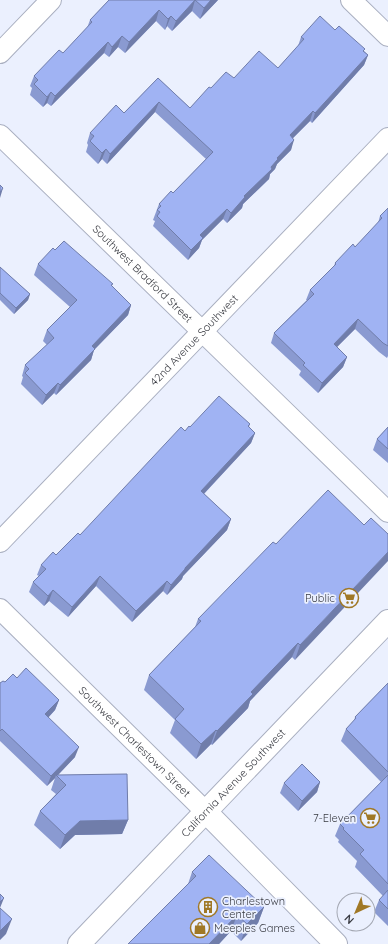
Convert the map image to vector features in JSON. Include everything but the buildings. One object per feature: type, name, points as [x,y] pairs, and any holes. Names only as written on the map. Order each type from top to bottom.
[{"type":"main road","name":"California Avenue Southwest","points":[[79,944],[388,621]]},
{"type":"main road","name":"Southwest Charlestown Street","points":[[206,812],[336,944]]},
{"type":"street","points":[[0,53],[51,0]]},
{"type":"street","points":[[351,0],[388,36]]},
{"type":"street","name":"Southwest Bradford Street","points":[[0,135],[388,512]]},
{"type":"street","name":"42nd Avenue Southwest","points":[[0,542],[388,138]]},
{"type":"street","name":"Southwest Charlestown Street","points":[[2,615],[206,812]]},
{"type":"place","name":"Public","points":[[349,598]]},
{"type":"place","name":"7-Eleven","points":[[370,818]]},
{"type":"place","name":"Charlestown Center","points":[[208,907]]},
{"type":"place","name":"Meeples Games","points":[[200,928]]}]
